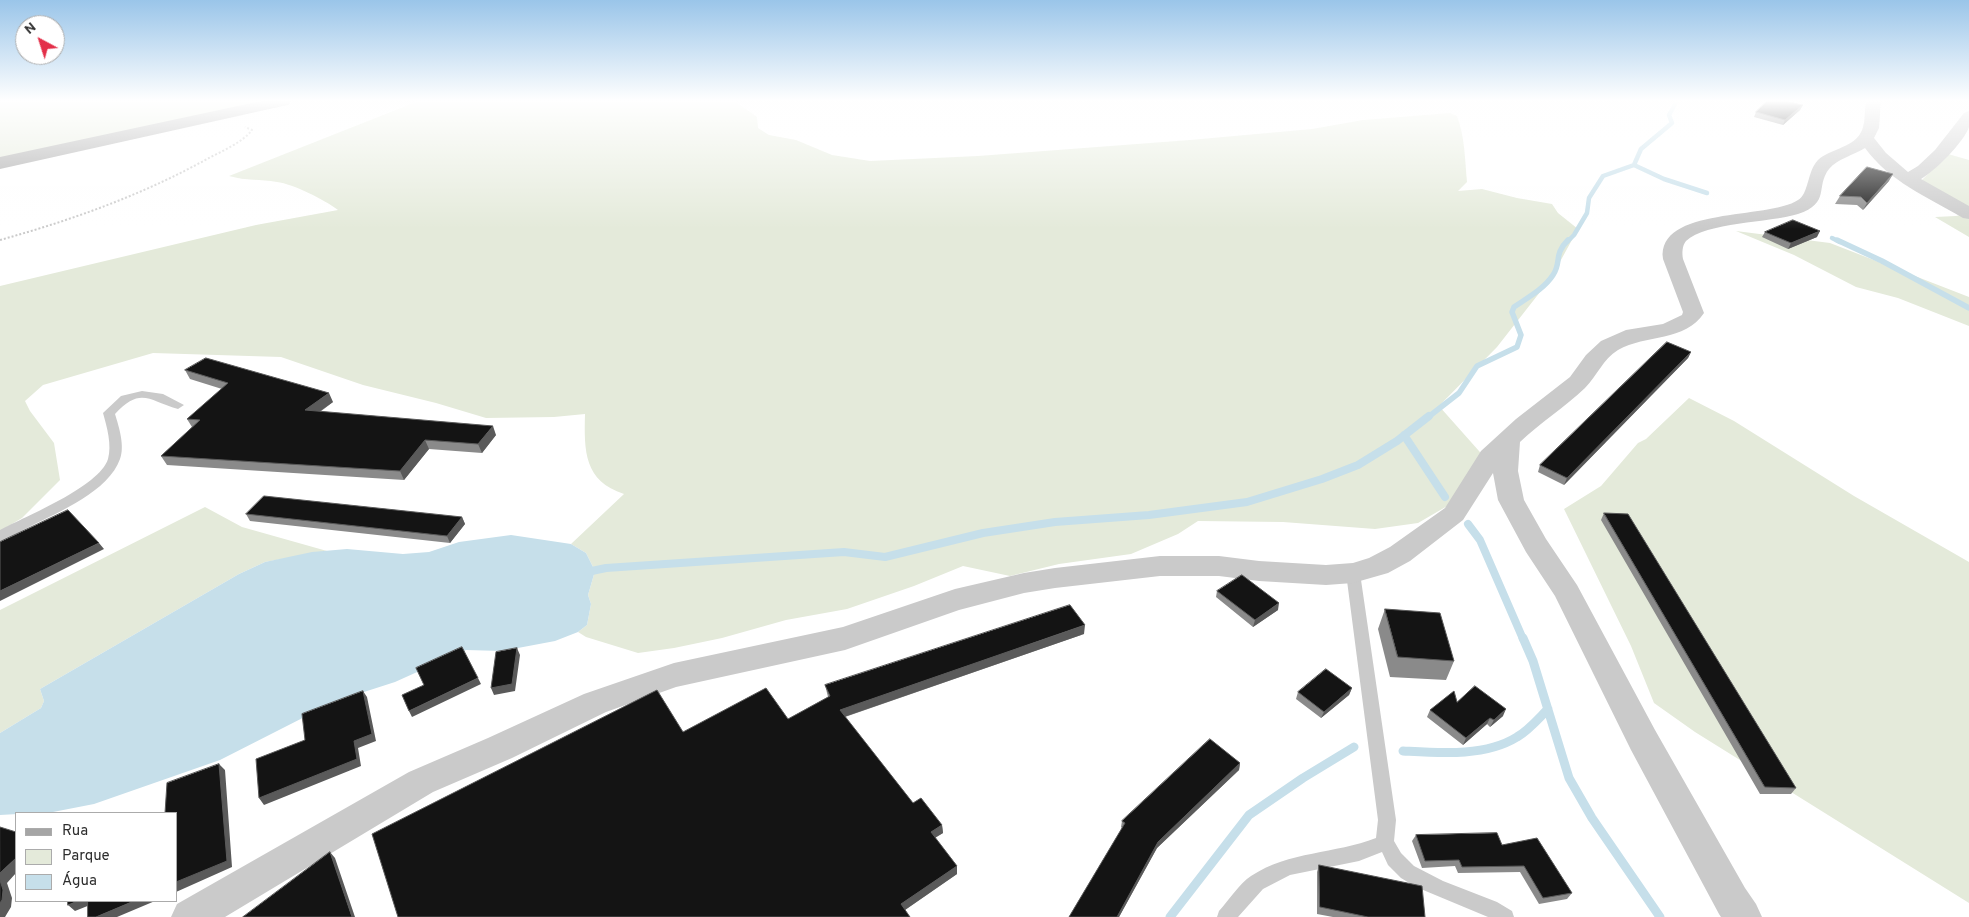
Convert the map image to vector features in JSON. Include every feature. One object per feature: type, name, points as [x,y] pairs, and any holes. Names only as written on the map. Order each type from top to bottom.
[{"type":"main road","points":[[0,163],[88,144]]},
{"type":"street","points":[[190,917],[421,782],[595,703],[674,675],[845,638],[955,600],[1024,583],[1055,578],[1160,566],[1219,566],[1326,575],[1353,573],[1378,566],[1400,554],[1454,514],[1469,493],[1478,472],[1490,457],[1508,439],[1578,382],[1594,360],[1609,346],[1634,335],[1669,330],[1689,319],[1694,313],[1674,264],[1672,250],[1674,243],[1681,236],[1703,225],[1762,217],[1793,210],[1805,204],[1812,197],[1815,190],[1814,182],[1823,164],[1856,144]]},
{"type":"street","points":[[1871,144],[1887,165],[1906,179],[1969,214]]},
{"type":"street","points":[[1906,179],[1916,177],[1948,144]]},
{"type":"street","points":[[1508,439],[1505,471],[1510,500],[1536,545],[1567,592],[1643,740],[1732,902],[1743,917]]},
{"type":"lane","points":[[0,536],[87,490],[108,470],[114,461],[109,413],[121,402],[128,398],[151,393],[178,404]]},
{"type":"lane","points":[[1353,573],[1387,820],[1386,842],[1396,860],[1412,874],[1440,890],[1496,910],[1505,917]]},
{"type":"lane","points":[[1226,917],[1256,883],[1287,867],[1359,853],[1386,842]]},
{"type":"path","points":[[0,240],[47,227],[100,208],[180,174],[234,144]]},
{"type":"green space","points":[[0,144],[80,144],[0,161]]},
{"type":"green space","points":[[310,144],[805,144],[832,155],[870,161],[978,156],[1140,144],[1463,144],[1467,182],[1458,191],[1482,189],[1552,204],[1558,213],[1578,229],[1551,278],[1497,347],[1439,406],[1487,460],[1449,505],[1418,523],[1375,529],[1283,522],[1198,521],[1178,534],[1131,554],[1059,564],[1010,576],[963,566],[914,586],[847,609],[786,620],[722,638],[638,653],[586,637],[578,632],[587,625],[591,604],[588,595],[595,571],[586,553],[571,544],[624,494],[601,481],[589,463],[585,440],[585,414],[554,417],[486,418],[436,403],[363,385],[281,357],[153,353],[43,385],[25,401],[30,411],[54,443],[60,480],[22,518],[0,531],[0,286],[256,225],[338,210],[309,193],[284,183],[229,176]]},
{"type":"green space","points":[[1948,154],[1969,160],[1969,208],[1920,182]]},
{"type":"green space","points":[[1969,213],[1969,237],[1935,217],[1956,216]]},
{"type":"green space","points":[[1736,231],[1830,243],[1969,297],[1969,326],[1898,298],[1856,287],[1794,255]]},
{"type":"green space","points":[[1689,398],[1734,421],[1854,496],[1969,562],[1969,903],[1695,732],[1654,703],[1631,646],[1564,509],[1601,486],[1638,443],[1646,439]]},
{"type":"green space","points":[[205,507],[242,527],[327,551],[265,562],[239,574],[40,689],[44,701],[41,708],[0,733],[0,610]]},
{"type":"water","points":[[511,535],[571,544],[586,553],[595,571],[588,595],[591,604],[587,625],[578,632],[555,641],[502,651],[466,650],[395,682],[336,701],[220,760],[94,804],[53,812],[15,812],[15,814],[0,815],[0,733],[41,708],[44,701],[40,689],[239,574],[265,562],[312,552],[347,549],[403,554],[429,552],[459,542]]},
{"type":"building","points":[[1867,167],[1893,174],[1867,203],[1861,197],[1840,196]]},
{"type":"building","points":[[1793,220],[1820,231],[1791,243],[1765,232]]},
{"type":"building","points":[[1667,342],[1691,352],[1567,478],[1540,465]]},
{"type":"building","points":[[206,358],[329,393],[305,410],[493,426],[478,444],[425,440],[400,471],[161,456],[200,420],[187,419],[228,383],[185,370]]},
{"type":"building","points":[[264,496],[462,517],[447,536],[246,514]]},
{"type":"building","points":[[68,510],[99,543],[0,591],[0,542]]},
{"type":"building","points":[[1604,513],[1628,514],[1796,788],[1765,787]]},
{"type":"building","points":[[1242,575],[1279,603],[1255,620],[1217,591]]},
{"type":"building","points":[[1070,605],[1085,625],[840,710],[913,803],[921,798],[942,825],[931,832],[957,866],[901,904],[910,917],[398,917],[372,834],[657,690],[683,732],[766,688],[788,719],[830,696],[825,685]]},
{"type":"building","points":[[1385,609],[1440,613],[1454,661],[1398,657]]},
{"type":"building","points":[[462,647],[478,678],[409,711],[402,695],[424,685],[416,668]]},
{"type":"building","points":[[517,648],[512,684],[491,688],[496,652]]},
{"type":"building","points":[[1326,669],[1352,688],[1324,712],[1298,692]]},
{"type":"building","points":[[1475,686],[1506,709],[1494,720],[1490,718],[1466,738],[1430,710],[1454,691],[1457,702]]},
{"type":"building","points":[[363,691],[372,734],[354,741],[357,759],[259,798],[256,759],[305,740],[302,714]]},
{"type":"building","points":[[1210,739],[1240,763],[1158,842],[1117,917],[1069,917],[1125,823],[1122,821]]},
{"type":"building","points":[[219,764],[227,861],[178,881],[178,812],[165,812],[167,783]]},
{"type":"building","points":[[0,827],[15,832],[15,859],[0,873]]},
{"type":"building","points":[[1497,833],[1502,845],[1537,838],[1572,893],[1543,898],[1524,866],[1462,867],[1459,860],[1425,861],[1416,835]]},
{"type":"building","points":[[330,852],[352,917],[243,917]]},
{"type":"building","points":[[1319,865],[1422,886],[1425,917],[1368,917],[1320,907]]},
{"type":"building","points":[[0,880],[3,890],[0,903]]},
{"type":"building","points":[[88,902],[132,902],[96,917],[88,917]]},
{"type":"waterway","points":[[1634,165],[1641,149],[1647,144]]},
{"type":"waterway","points":[[1567,242],[1574,235],[1587,213],[1589,198],[1603,176],[1634,165]]},
{"type":"waterway","points":[[1634,165],[1664,179],[1707,193]]},
{"type":"waterway","points":[[1832,238],[1840,242]]},
{"type":"waterway","points":[[1427,418],[1459,393],[1477,366],[1517,347],[1521,335],[1512,312],[1514,307],[1545,285],[1556,270],[1559,254],[1563,245],[1568,240]]},
{"type":"waterway","points":[[1837,240],[1882,261],[1969,308]]},
{"type":"waterway","points":[[1404,435],[1429,416]]},
{"type":"waterway","points":[[587,572],[606,568],[844,552],[885,557],[983,533],[1055,522],[1149,515],[1247,502],[1322,479],[1358,465],[1404,435]]},
{"type":"waterway","points":[[1404,435],[1445,497]]},
{"type":"waterway","points":[[1468,524],[1480,540],[1523,639]]},
{"type":"waterway","points":[[1523,638],[1533,661],[1548,709]]},
{"type":"waterway","points":[[1403,751],[1462,752],[1491,748],[1517,737],[1548,709]]},
{"type":"waterway","points":[[1548,709],[1569,778],[1592,818],[1660,917]]},
{"type":"waterway","points":[[1170,917],[1249,815],[1303,778],[1354,747]]}]
